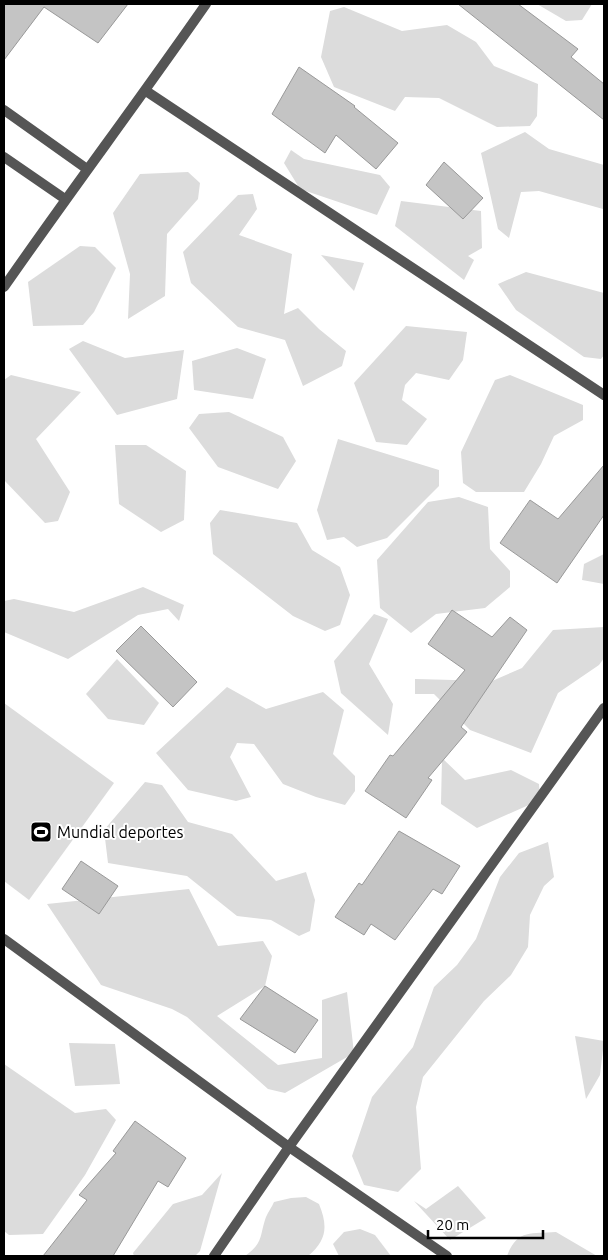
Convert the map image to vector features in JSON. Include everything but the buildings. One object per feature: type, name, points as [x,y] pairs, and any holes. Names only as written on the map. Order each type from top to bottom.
[{"type":"street","points":[[4,287],[65,199],[146,91],[206,4]]},
{"type":"street","points":[[146,91],[604,394]]},
{"type":"street","points":[[4,110],[87,169]]},
{"type":"street","points":[[4,157],[65,199]]},
{"type":"street","points":[[214,1256],[289,1147],[604,708]]},
{"type":"street","points":[[4,939],[289,1147],[447,1256]]},
{"type":"shaded area","points":[[537,4],[592,4],[582,20],[566,21]]},
{"type":"shaded area","points":[[344,7],[402,31],[447,25],[476,42],[494,66],[538,84],[537,116],[530,126],[497,127],[439,98],[405,97],[395,111],[334,87],[321,57],[330,11]]},
{"type":"shaded area","points":[[525,132],[549,149],[604,165],[604,211],[603,209],[539,191],[521,192],[509,238],[498,229],[481,153]]},
{"type":"shaded area","points":[[291,150],[304,159],[380,175],[390,187],[377,215],[300,189],[284,163]]},
{"type":"shaded area","points":[[188,172],[200,183],[198,199],[167,234],[165,296],[128,319],[130,274],[113,213],[140,174]]},
{"type":"shaded area","points":[[253,194],[257,209],[239,235],[292,254],[284,314],[298,308],[319,329],[346,351],[342,366],[303,386],[285,340],[238,327],[191,283],[183,252],[238,195]]},
{"type":"shaded area","points":[[401,201],[481,211],[482,248],[468,256],[474,260],[464,280],[395,226]]},
{"type":"shaded area","points":[[80,246],[95,247],[116,268],[94,312],[83,325],[33,326],[28,282]]},
{"type":"shaded area","points":[[321,255],[364,263],[354,291]]},
{"type":"shaded area","points":[[526,272],[604,293],[604,355],[601,359],[584,357],[516,310],[498,284]]},
{"type":"shaded area","points":[[406,326],[467,332],[463,360],[449,380],[416,373],[405,385],[402,400],[427,419],[407,445],[376,442],[354,383]]},
{"type":"shaded area","points":[[83,341],[125,358],[184,350],[177,399],[117,415],[69,349]]},
{"type":"shaded area","points":[[237,348],[266,359],[253,399],[194,390],[192,361]]},
{"type":"shaded area","points":[[11,375],[81,392],[36,439],[70,492],[58,521],[45,523],[4,480],[4,380]]},
{"type":"shaded area","points":[[510,375],[583,405],[583,420],[554,436],[541,464],[524,492],[476,492],[463,483],[461,452],[495,380]]},
{"type":"shaded area","points":[[229,412],[283,437],[296,461],[278,489],[218,467],[189,428],[199,414]]},
{"type":"shaded area","points":[[338,439],[439,470],[439,486],[387,538],[357,547],[344,537],[327,540],[317,510]]},
{"type":"shaded area","points":[[115,445],[146,445],[186,471],[184,520],[161,532],[119,504]]},
{"type":"shaded area","points":[[459,497],[488,507],[490,549],[510,571],[510,587],[485,608],[436,614],[411,633],[380,608],[377,560],[428,502]]},
{"type":"shaded area","points":[[220,510],[297,523],[312,550],[340,567],[350,595],[340,625],[325,631],[293,616],[213,554],[210,523]]},
{"type":"shaded area","points":[[604,554],[604,584],[582,580],[584,564]]},
{"type":"shaded area","points":[[143,587],[184,605],[179,621],[168,609],[138,615],[68,659],[4,632],[4,601],[14,599],[74,612]]},
{"type":"shaded area","points":[[374,614],[388,619],[369,664],[393,704],[388,735],[341,693],[334,661]]},
{"type":"shaded area","points":[[604,627],[604,658],[599,665],[558,693],[531,753],[470,730],[434,694],[415,694],[415,679],[492,681],[522,668],[553,630]]},
{"type":"shaded area","points":[[117,659],[159,703],[144,725],[108,719],[86,694]]},
{"type":"shaded area","points":[[227,687],[266,709],[323,692],[344,710],[333,754],[355,776],[355,791],[345,805],[316,797],[283,784],[254,744],[237,743],[230,757],[251,797],[236,801],[188,790],[156,753]]},
{"type":"shaded area","name":"Mundial deportes","points":[[4,703],[114,783],[29,900],[4,881]]},
{"type":"shaded area","points":[[442,758],[465,780],[511,770],[539,784],[540,800],[477,828],[441,804]]},
{"type":"shaded area","points":[[145,782],[162,785],[188,822],[232,834],[276,881],[306,872],[315,900],[310,931],[299,936],[271,920],[237,916],[187,876],[108,863],[104,830]]},
{"type":"shaded area","points":[[548,842],[554,877],[544,886],[530,915],[528,947],[511,975],[484,1001],[423,1077],[416,1107],[421,1169],[398,1192],[364,1185],[352,1156],[372,1097],[413,1047],[434,987],[457,965],[476,939],[500,877],[519,853]]},
{"type":"shaded area","points":[[189,889],[218,946],[263,941],[272,956],[265,986],[217,1016],[278,1065],[322,1058],[322,1000],[347,992],[354,1053],[285,1093],[268,1089],[187,1017],[172,1009],[101,985],[47,904]]},
{"type":"shaded area","points":[[575,1036],[604,1041],[600,1075],[586,1099]]},
{"type":"shaded area","points":[[69,1043],[115,1044],[120,1084],[75,1086]]},
{"type":"shaded area","points":[[4,1064],[75,1113],[106,1109],[116,1120],[85,1175],[43,1234],[9,1235],[4,1231]]},
{"type":"shaded area","points":[[222,1173],[200,1251],[195,1256],[134,1256],[133,1253],[173,1204],[202,1195]]},
{"type":"shaded area","points":[[458,1186],[486,1218],[450,1240],[414,1201],[426,1209]]},
{"type":"shaded area","points":[[306,1197],[319,1204],[324,1219],[322,1238],[308,1256],[245,1256],[258,1243],[266,1217],[274,1202]]},
{"type":"shaded area","points":[[360,1229],[375,1235],[391,1256],[339,1256],[333,1244],[344,1232]]},
{"type":"shaded area","points":[[556,1232],[597,1256],[507,1256],[515,1241],[520,1237],[532,1233]]},
{"type":"place","name":"Mundial deportes","points":[[41,832]]}]
